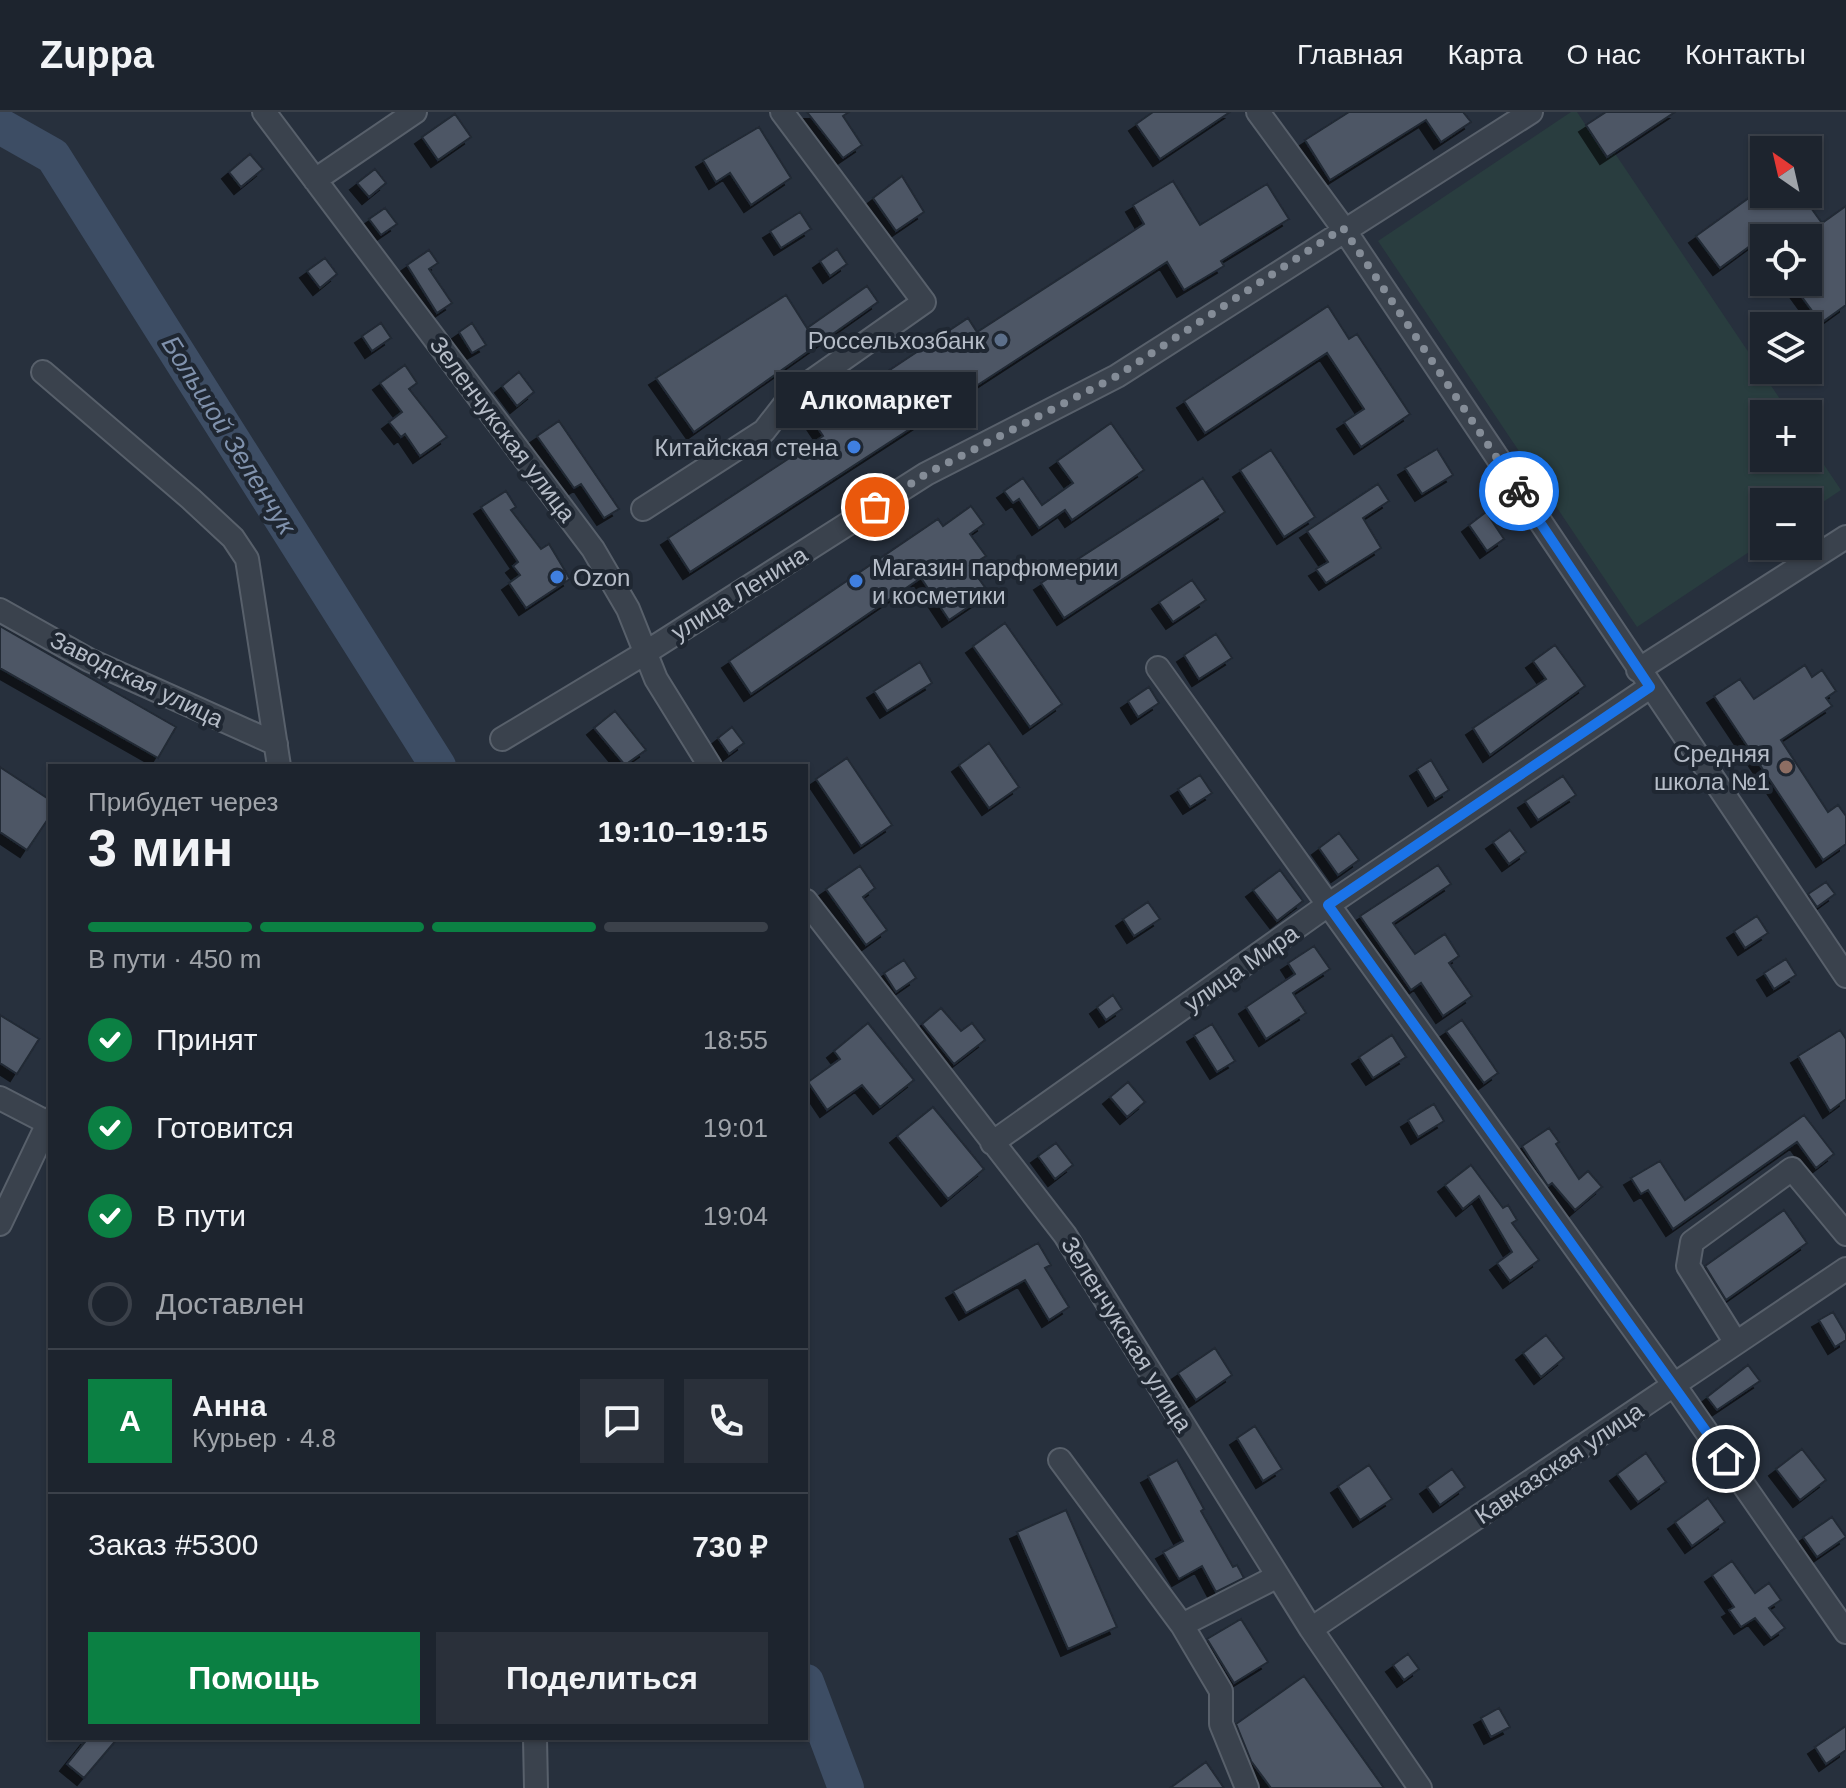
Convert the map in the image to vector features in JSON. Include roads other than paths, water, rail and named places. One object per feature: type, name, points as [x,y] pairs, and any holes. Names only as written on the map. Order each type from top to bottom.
[{"type":"street","name":"Зеленчукская улица","points":[[264,112],[593,549],[628,609],[656,679],[709,764]]},
{"type":"street","points":[[315,180],[415,112]]},
{"type":"street","points":[[643,509],[764,431],[792,395],[924,302],[782,112]]},
{"type":"street","points":[[1258,112],[1343,228],[1846,976]]},
{"type":"street","name":"улица Ленина","points":[[502,739],[645,653],[926,474],[1117,376],[1343,228],[1531,112]]},
{"type":"street","points":[[43,372],[233,538],[247,559],[277,755]]},
{"type":"street","name":"улица Мира","points":[[992,1143],[1846,537]]},
{"type":"street","name":"Заводская улица","points":[[0,610],[89,660],[277,755]]},
{"type":"street","points":[[1158,668],[1674,1385],[1846,1632]]},
{"type":"street","name":"Зеленчукская улица","points":[[808,904],[1065,1235],[1311,1629],[1420,1788]]},
{"type":"street","points":[[0,1098],[48,1121]]},
{"type":"street","points":[[0,1224],[48,1123]]},
{"type":"street","points":[[1736,1343],[1688,1266],[1692,1242],[1792,1169],[1846,1234]]},
{"type":"street","name":"Кавказская улица","points":[[1311,1629],[1846,1269]]},
{"type":"street","points":[[1060,1460],[1182,1625],[1221,1691],[1221,1724],[1247,1788]]},
{"type":"street","points":[[1182,1625],[1278,1576]]},
{"type":"street","points":[[535,1740],[536,1788]]},
{"type":"waterway","name":"Большой Зеленчук","points":[[0,126],[53,156],[437,764]]},
{"type":"waterway","name":"Большой Зеленчук","points":[[808,1687],[846,1788]]},
{"type":"place","name":"Россельхозбанк","points":[[1001,340]]},
{"type":"place","name":"Китайская стена","points":[[854,447]]},
{"type":"place","name":"Алкомаркет","points":[[875,507]]},
{"type":"place","name":"Ozon","points":[[557,577]]},
{"type":"place","name":"Магазин парфюмерии и косметики","points":[[856,581]]},
{"type":"place","name":"Средняя школа №1","points":[[1786,767]]}]
